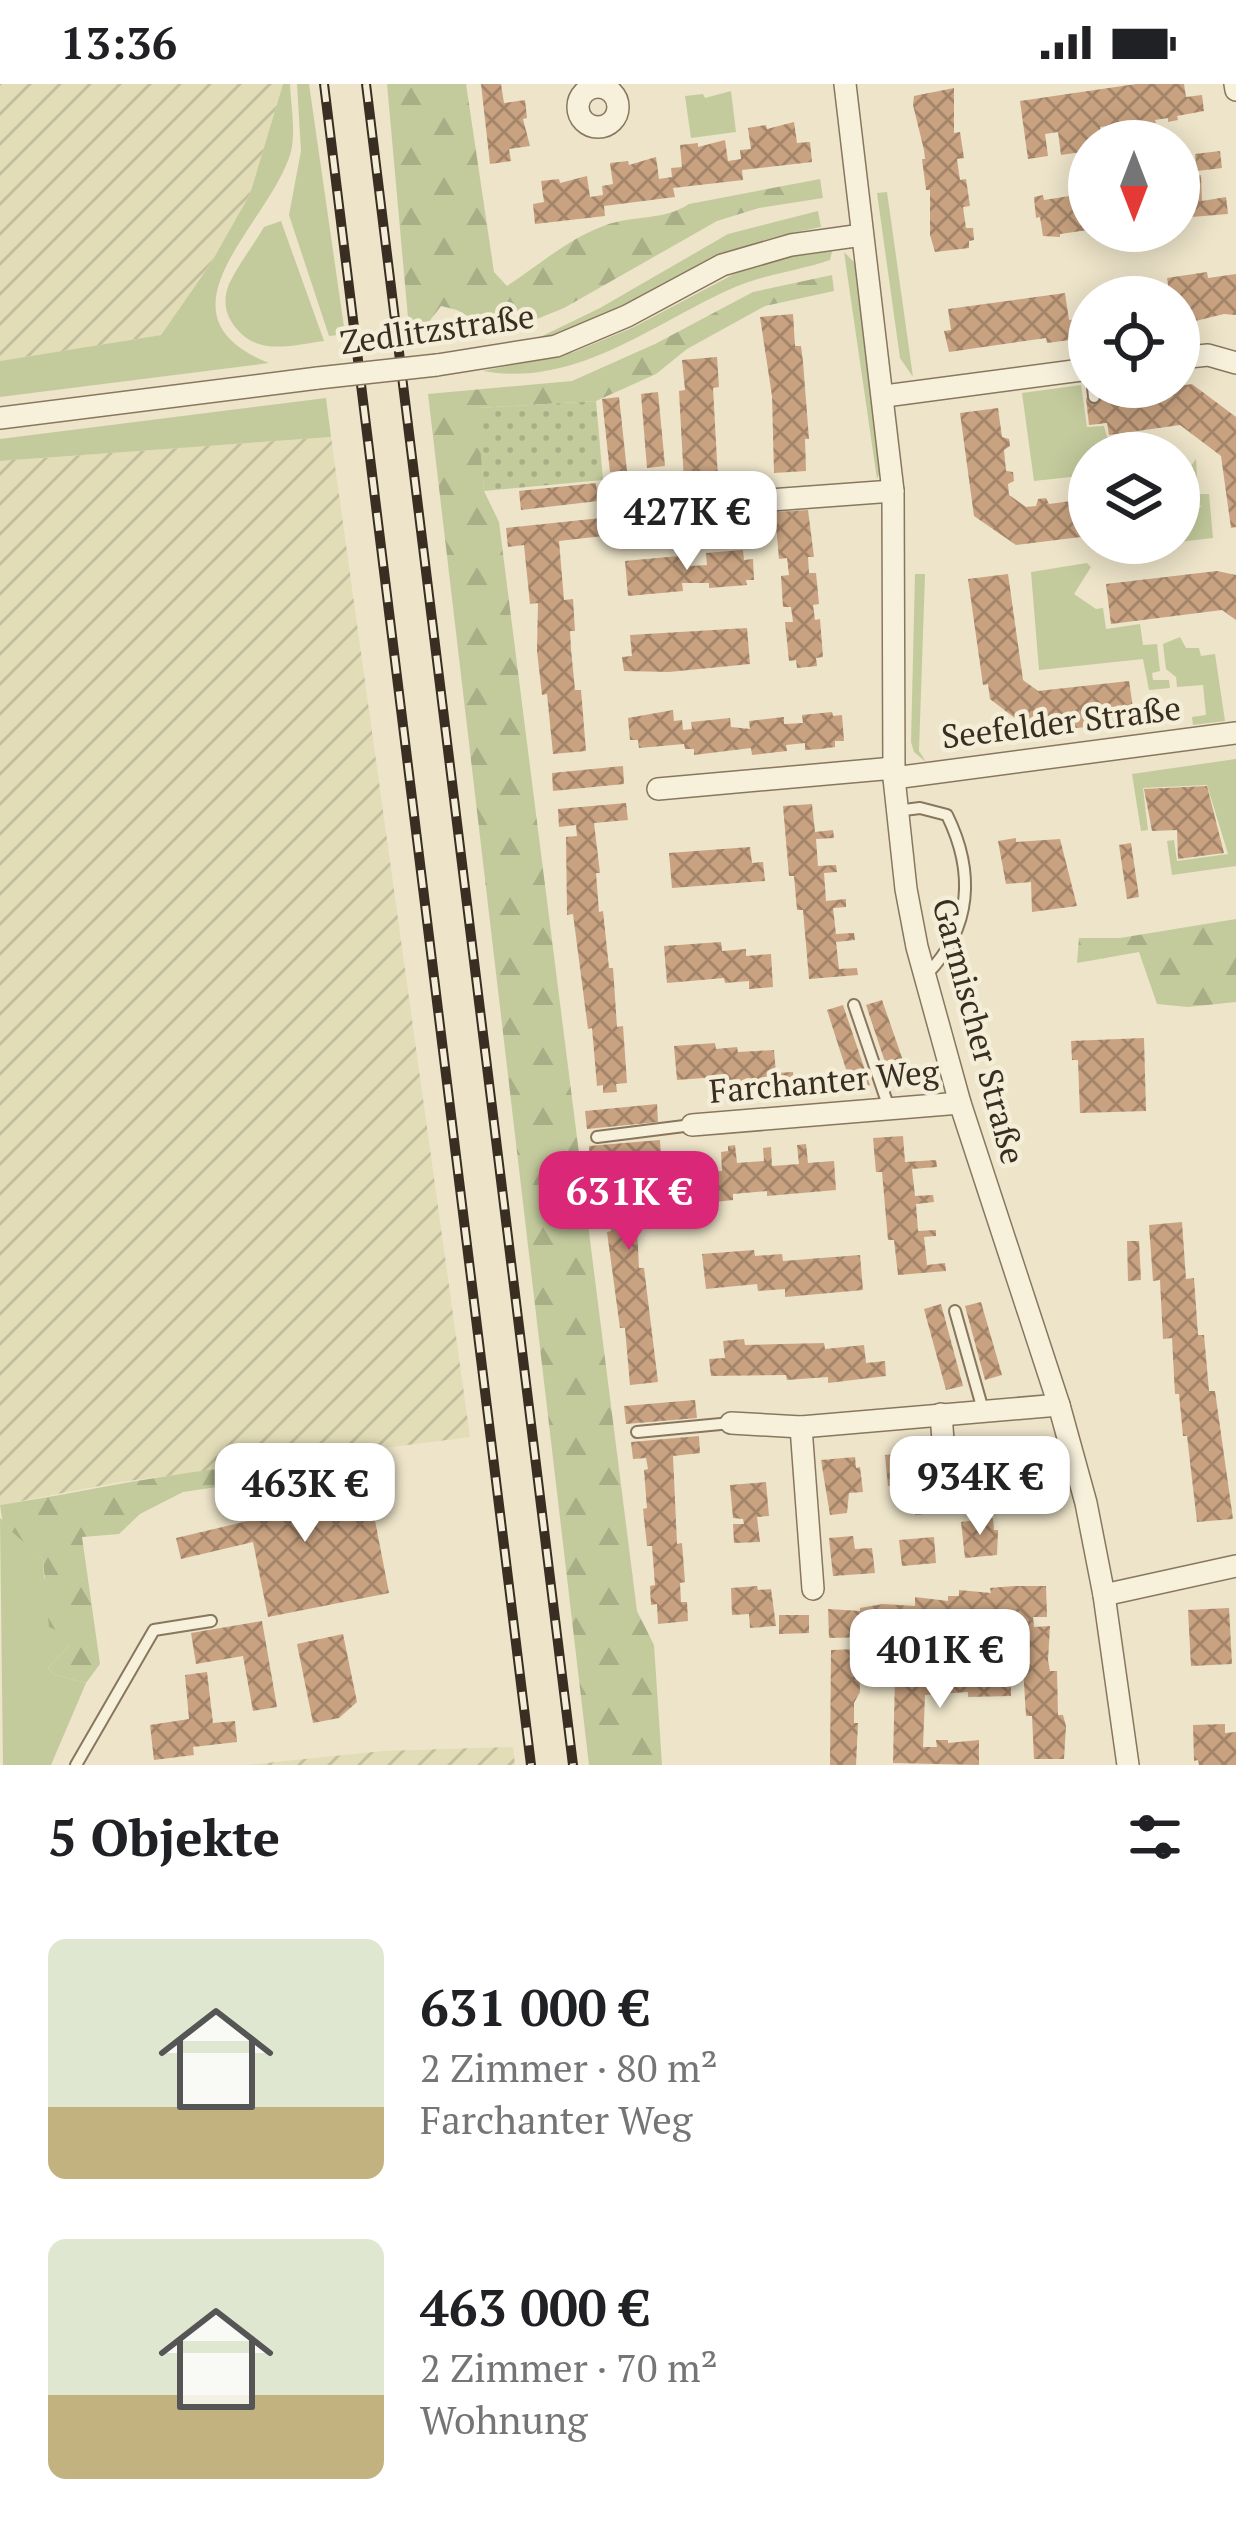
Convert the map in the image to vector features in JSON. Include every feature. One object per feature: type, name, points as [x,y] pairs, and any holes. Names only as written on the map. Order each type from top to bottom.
[{"type":"street","points":[[598,87],[626,84]]},
{"type":"street","name":"Garmischer Straße","points":[[845,84],[893,491],[895,812],[906,890],[961,1103],[1060,1405],[1104,1595],[1128,1765]]},
{"type":"street","name":"Zedlitzstraße","points":[[0,418],[556,346],[627,316],[722,265],[791,245],[862,235]]},
{"type":"street","points":[[1200,356],[1236,363]]},
{"type":"street","points":[[885,396],[1068,372]]},
{"type":"street","points":[[637,506],[893,491]]},
{"type":"street","name":"Seefelder Straße","points":[[658,789],[894,773],[1236,733]]},
{"type":"street","name":"Farchanter Weg","points":[[692,1125],[961,1103]]},
{"type":"street","points":[[731,1423],[801,1427],[1060,1405]]},
{"type":"street","points":[[941,1414],[946,1495]]},
{"type":"street","points":[[801,1427],[813,1589]]},
{"type":"street","points":[[1104,1595],[1236,1567]]},
{"type":"lane","points":[[895,812],[920,808],[947,815],[958,838],[966,912],[950,951],[925,976]]},
{"type":"lane","points":[[854,1005],[890,1108]]},
{"type":"lane","points":[[598,1137],[692,1125]]},
{"type":"lane","points":[[955,1312],[983,1411]]},
{"type":"lane","points":[[637,1432],[731,1423]]},
{"type":"lane","points":[[76,1765],[157,1624],[212,1621]]},
{"type":"shaded area","points":[[0,84],[283,84],[250,194],[211,263],[161,335],[0,361]]},
{"type":"shaded area","points":[[331,437],[470,1437],[120,1482],[0,1505],[0,461]]},
{"type":"shaded area","points":[[513,1747],[515,1765],[247,1765],[383,1751]]},
{"type":"green space","points":[[283,84],[290,84],[293,131],[289,158],[225,270],[216,296],[218,321],[235,343],[269,363],[0,397],[0,361],[161,335],[211,263],[250,194]]},
{"type":"green space","points":[[297,84],[309,84],[345,334],[329,336],[289,215],[301,151]]},
{"type":"green space","points":[[387,84],[466,84],[494,272],[507,286],[579,237],[617,222],[820,179],[823,198],[759,208],[717,221],[564,308],[500,334],[441,306],[428,323],[409,329]]},
{"type":"green space","points":[[731,91],[736,132],[691,138],[685,96],[703,94],[705,98]]},
{"type":"green space","points":[[887,192],[913,377],[900,358],[877,193]]},
{"type":"green space","points":[[818,211],[821,227],[739,249],[603,315],[532,341],[600,308],[728,234]]},
{"type":"green space","points":[[281,221],[324,341],[261,344],[240,332],[227,312],[226,293],[237,270],[264,227]]},
{"type":"green space","points":[[833,247],[830,260],[733,288],[582,361],[517,374],[483,371],[574,352],[634,327],[734,274]]},
{"type":"green space","points":[[844,252],[857,265],[884,465],[877,479]]},
{"type":"green space","points":[[832,275],[834,291],[765,306],[687,349],[656,374],[596,401],[478,408],[484,491],[499,522],[637,1611],[654,1645],[662,1765],[589,1765],[428,394],[572,381],[753,292]]},
{"type":"green space","points":[[1068,387],[1068,408],[1084,408],[1087,427],[1104,426],[1106,432],[1068,432],[1068,477],[1034,481],[1022,393]]},
{"type":"green space","points":[[326,398],[331,437],[0,461],[0,439]]},
{"type":"green space","points":[[596,401],[603,480],[484,491],[477,408]]},
{"type":"green space","points":[[1200,494],[1209,494],[1213,538],[1200,540]]},
{"type":"green space","points":[[1088,564],[1091,567],[1074,594],[1096,609],[1103,608],[1106,629],[1140,624],[1143,645],[1157,644],[1160,671],[1152,673],[1153,680],[1169,680],[1170,688],[1149,690],[1143,659],[1039,670],[1031,572]]},
{"type":"green space","points":[[915,574],[925,574],[919,751],[926,762],[911,742]]},
{"type":"green space","points":[[1180,637],[1186,648],[1199,648],[1201,656],[1215,654],[1225,721],[1193,725],[1192,717],[1206,715],[1203,685],[1177,687],[1176,677],[1166,669],[1163,644]]},
{"type":"green space","points":[[1236,759],[1236,866],[1172,875],[1167,841],[1174,840],[1177,861],[1228,854],[1207,785],[1143,788],[1148,830],[1141,831],[1132,774]]},
{"type":"green space","points":[[1236,919],[1236,1002],[1188,1007],[1157,1004],[1139,952],[1077,963],[1079,938],[1120,938]]},
{"type":"green space","points":[[287,1463],[314,1469],[183,1492],[140,1514],[119,1534],[82,1537],[100,1664],[86,1683],[55,1675],[48,1668],[70,1645],[70,1636],[49,1627],[43,1559],[3,1524],[0,1505],[179,1474]]},
{"type":"green space","points":[[0,1518],[43,1559],[61,1630],[71,1635],[70,1645],[48,1668],[55,1675],[86,1683],[51,1765],[3,1765]]},
{"type":"building","points":[[481,84],[501,84],[504,103],[525,100],[527,118],[523,119],[530,146],[509,149],[511,161],[490,164]]},
{"type":"building","points":[[1136,84],[1184,84],[1186,97],[1202,95],[1204,111],[1177,116],[1178,120],[1068,120],[1068,154],[1061,155],[1058,132],[1045,134],[1048,156],[1028,159],[1020,101]]},
{"type":"building","points":[[954,88],[954,133],[960,132],[964,158],[957,159],[970,206],[963,207],[966,228],[973,228],[974,240],[969,241],[969,248],[935,252],[914,96]]},
{"type":"building","points":[[794,122],[797,143],[810,142],[812,162],[742,170],[743,180],[673,188],[675,197],[604,206],[605,216],[535,224],[533,204],[544,202],[541,181],[559,179],[560,183],[587,176],[590,197],[603,195],[602,186],[613,184],[610,163],[628,161],[629,165],[656,157],[659,179],[672,177],[671,168],[682,167],[680,145],[698,143],[698,147],[725,140],[728,161],[741,159],[740,150],[751,149],[748,128]]},
{"type":"building","points":[[1220,151],[1222,168],[1200,171],[1200,153]]},
{"type":"building","points":[[1200,175],[1202,201],[1226,197],[1228,214],[1200,216]]},
{"type":"building","points":[[1043,195],[1044,200],[1068,196],[1068,233],[1043,236],[1034,197]]},
{"type":"building","points":[[1236,274],[1236,315],[1200,320],[1200,276],[1180,276]]},
{"type":"building","points":[[1065,293],[1068,340],[1047,343],[1046,338],[949,352],[944,331],[951,330],[948,309]]},
{"type":"building","points":[[793,314],[795,346],[801,346],[803,362],[809,439],[805,439],[806,471],[774,473],[772,396],[760,317]]},
{"type":"building","points":[[717,357],[719,387],[713,388],[718,479],[684,482],[682,360]]},
{"type":"building","points":[[1200,390],[1236,417],[1236,527],[1231,528],[1221,456],[1200,440],[1200,432],[1180,425],[1108,432],[1107,423],[1089,425],[1087,408],[1200,408]]},
{"type":"building","points":[[658,392],[665,466],[647,468],[641,394]]},
{"type":"building","points":[[619,397],[627,471],[610,472],[602,399]]},
{"type":"building","points":[[998,408],[1002,437],[1009,439],[1010,446],[1004,450],[1006,471],[1013,472],[1014,481],[1008,484],[1009,495],[1026,507],[1036,506],[1038,499],[1046,498],[1049,504],[1068,501],[1068,539],[1016,545],[974,516],[960,413]]},
{"type":"building","points":[[596,483],[598,501],[521,510],[519,491]]},
{"type":"building","points":[[808,510],[814,557],[808,557],[809,573],[816,573],[819,604],[813,605],[815,620],[820,619],[823,657],[816,658],[817,666],[797,668],[796,660],[789,661],[785,622],[793,622],[791,607],[783,607],[781,576],[789,575],[787,558],[779,559],[775,512]]},
{"type":"building","points":[[601,518],[603,536],[559,541],[564,600],[573,599],[571,649],[575,690],[581,690],[586,751],[553,754],[537,651],[538,603],[530,604],[524,545],[508,547],[506,528]]},
{"type":"building","points":[[743,550],[744,560],[753,559],[754,580],[746,580],[747,585],[709,588],[709,583],[682,583],[683,591],[628,596],[625,561],[679,556],[689,557],[690,566],[707,565],[706,553]]},
{"type":"building","points":[[1217,571],[1236,575],[1236,620],[1222,610],[1111,624],[1106,584]]},
{"type":"building","points":[[1008,574],[1023,680],[1038,691],[1129,681],[1135,721],[1044,732],[1043,727],[1029,729],[990,699],[988,684],[983,685],[968,579]]},
{"type":"building","points":[[747,628],[750,664],[624,671],[622,657],[632,656],[630,635]]},
{"type":"building","points":[[673,710],[674,721],[682,720],[683,730],[692,729],[691,722],[730,718],[731,727],[750,729],[749,721],[784,717],[784,724],[803,723],[802,715],[832,712],[842,715],[844,741],[820,749],[805,750],[805,743],[786,745],[787,751],[752,755],[751,748],[694,755],[694,749],[685,749],[684,744],[639,748],[638,740],[630,740],[628,718]]},
{"type":"building","points":[[623,766],[624,784],[553,791],[552,773]]},
{"type":"building","points":[[1207,786],[1224,853],[1178,859],[1177,830],[1152,831],[1144,789]]},
{"type":"building","points":[[626,803],[628,820],[594,823],[599,912],[603,911],[609,968],[613,968],[617,1027],[623,1026],[627,1083],[616,1084],[617,1092],[603,1093],[603,1085],[597,1086],[573,914],[567,915],[566,837],[577,836],[576,825],[559,827],[558,809]]},
{"type":"building","points":[[812,804],[815,832],[833,830],[834,838],[816,839],[818,866],[836,865],[837,872],[824,873],[826,901],[846,899],[846,907],[833,908],[836,934],[854,933],[855,940],[836,942],[839,969],[857,968],[858,975],[809,979],[803,910],[797,910],[794,876],[789,876],[783,806]]},
{"type":"building","points":[[1016,838],[1016,842],[1060,839],[1077,906],[1032,912],[1031,882],[1006,884],[998,841]]},
{"type":"building","points":[[1131,843],[1139,897],[1127,899],[1119,845]]},
{"type":"building","points":[[750,847],[752,863],[763,862],[765,881],[672,888],[669,853]]},
{"type":"building","points":[[721,942],[722,951],[771,954],[773,987],[749,989],[749,981],[725,983],[724,978],[667,983],[664,946]]},
{"type":"building","points":[[882,1000],[907,1072],[890,1077],[866,1005]]},
{"type":"building","points":[[843,1005],[870,1085],[853,1091],[827,1010]]},
{"type":"building","points":[[1144,1038],[1146,1111],[1080,1113],[1078,1060],[1072,1060],[1071,1041]]},
{"type":"building","points":[[715,1043],[716,1049],[737,1047],[738,1052],[774,1050],[776,1073],[793,1072],[794,1088],[740,1086],[740,1079],[718,1081],[717,1077],[677,1080],[674,1046]]},
{"type":"building","points":[[657,1104],[658,1122],[587,1129],[585,1111]]},
{"type":"building","points":[[903,1136],[905,1162],[936,1160],[937,1167],[912,1169],[915,1196],[933,1195],[934,1202],[916,1204],[918,1231],[936,1230],[936,1236],[924,1237],[927,1265],[945,1263],[946,1271],[898,1275],[873,1138]]},
{"type":"building","points":[[660,1140],[661,1158],[634,1161],[639,1268],[644,1268],[658,1382],[630,1385],[607,1232],[611,1231],[606,1173],[617,1172],[616,1162],[590,1165],[589,1146]]},
{"type":"building","points":[[806,1144],[808,1163],[834,1161],[836,1190],[733,1194],[733,1200],[697,1204],[694,1173],[722,1171],[721,1152],[728,1151],[728,1146],[735,1145],[737,1163],[764,1161],[763,1148],[771,1147],[772,1166],[799,1164],[797,1145]]},
{"type":"building","points":[[1182,1222],[1186,1279],[1194,1278],[1198,1335],[1204,1335],[1209,1391],[1215,1391],[1233,1519],[1197,1522],[1187,1436],[1183,1436],[1179,1394],[1175,1394],[1172,1338],[1163,1339],[1160,1280],[1153,1281],[1149,1225]]},
{"type":"building","points":[[1127,1241],[1139,1241],[1141,1280],[1128,1281]]},
{"type":"building","points":[[754,1250],[755,1256],[782,1254],[783,1261],[860,1255],[863,1290],[785,1297],[785,1289],[758,1291],[757,1284],[706,1289],[702,1254]]},
{"type":"building","points":[[981,1302],[1002,1375],[985,1380],[965,1306]]},
{"type":"building","points":[[941,1304],[963,1386],[946,1390],[924,1309]]},
{"type":"building","points":[[744,1339],[745,1345],[824,1343],[825,1349],[864,1345],[866,1363],[885,1361],[886,1376],[828,1383],[828,1377],[711,1376],[709,1359],[725,1358],[723,1341]]},
{"type":"building","points":[[695,1400],[697,1418],[626,1424],[624,1406]]},
{"type":"building","points":[[699,1436],[700,1453],[673,1456],[677,1544],[682,1543],[685,1582],[680,1583],[681,1602],[687,1602],[688,1621],[658,1624],[657,1604],[651,1605],[650,1586],[655,1585],[652,1546],[647,1546],[643,1509],[647,1508],[644,1470],[648,1469],[646,1458],[633,1459],[631,1442]]},
{"type":"building","points":[[990,1436],[997,1465],[993,1473],[983,1474],[984,1509],[959,1511],[959,1438]]},
{"type":"building","points":[[923,1452],[926,1483],[888,1486],[885,1455]]},
{"type":"building","points":[[855,1457],[863,1492],[849,1493],[847,1513],[830,1515],[821,1460]]},
{"type":"building","points":[[303,1478],[307,1497],[368,1484],[389,1593],[268,1617],[253,1542],[181,1559],[176,1538],[248,1521],[242,1490]]},
{"type":"building","points":[[766,1482],[769,1516],[757,1517],[760,1542],[734,1543],[733,1524],[744,1524],[743,1519],[733,1518],[730,1485]]},
{"type":"building","points":[[929,1488],[932,1513],[915,1515],[913,1489]]},
{"type":"building","points":[[993,1518],[994,1530],[998,1530],[997,1555],[965,1558],[961,1522]]},
{"type":"building","points":[[853,1536],[855,1549],[872,1548],[875,1573],[833,1576],[829,1538]]},
{"type":"building","points":[[934,1537],[936,1563],[902,1566],[899,1540]]},
{"type":"building","points":[[757,1586],[758,1590],[771,1589],[776,1626],[750,1628],[749,1614],[732,1615],[731,1588]]},
{"type":"building","points":[[1046,1586],[1047,1617],[1033,1617],[1034,1627],[1050,1626],[1048,1660],[1050,1671],[1057,1671],[1058,1715],[1063,1715],[1066,1726],[1064,1759],[1034,1759],[1032,1716],[1026,1716],[1020,1618],[915,1627],[915,1636],[829,1638],[828,1609],[915,1606],[915,1597],[948,1601],[948,1596],[959,1596],[959,1590],[991,1593],[990,1588]]},
{"type":"building","points":[[1229,1608],[1232,1664],[1191,1666],[1188,1610]]},
{"type":"building","points":[[779,1615],[809,1615],[809,1633],[779,1634]]},
{"type":"building","points":[[262,1621],[277,1707],[253,1711],[243,1656],[196,1664],[191,1633]]},
{"type":"building","points":[[343,1634],[357,1702],[339,1718],[313,1723],[297,1644]]},
{"type":"building","points":[[859,1649],[860,1692],[854,1703],[856,1765],[830,1765],[831,1650]]},
{"type":"building","points":[[967,1664],[978,1671],[1010,1666],[1011,1696],[925,1695],[923,1747],[937,1747],[936,1740],[979,1740],[979,1765],[893,1763],[895,1676],[923,1676],[922,1665]]},
{"type":"building","points":[[207,1672],[213,1723],[235,1721],[237,1742],[193,1747],[194,1755],[154,1760],[150,1725],[189,1719],[185,1675]]},
{"type":"building","points":[[1225,1724],[1225,1733],[1236,1732],[1236,1765],[1199,1765],[1194,1761],[1193,1725]]},
{"type":"railway","points":[[324,84],[531,1765]]},
{"type":"railway","points":[[366,84],[573,1765]]}]
